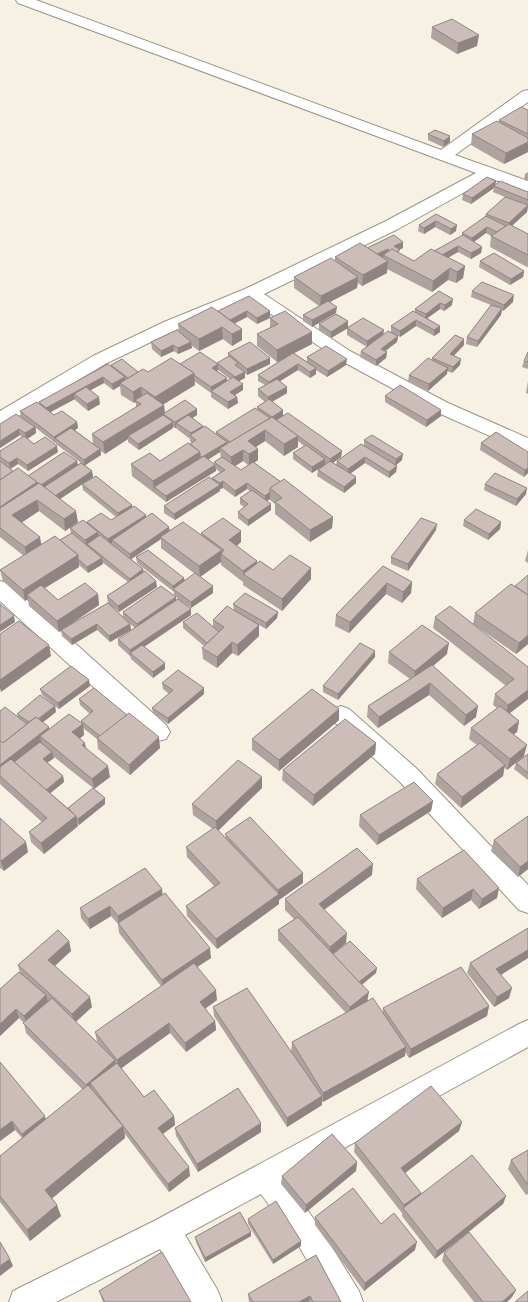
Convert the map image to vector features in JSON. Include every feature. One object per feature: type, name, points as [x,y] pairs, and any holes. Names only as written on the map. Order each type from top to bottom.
[{"type":"street","points":[[23,0],[528,187]]},
{"type":"street","points":[[444,155],[528,94]]},
{"type":"street","points":[[0,419],[99,360],[170,326],[251,293],[392,225],[490,172]]},
{"type":"street","points":[[251,293],[344,355],[441,407],[528,446]]},
{"type":"street","points":[[0,589],[158,732]]},
{"type":"street","points":[[341,714],[408,775],[528,902]]},
{"type":"street","points":[[24,1302],[166,1230],[528,1034]]},
{"type":"street","points":[[265,1176],[310,1238],[348,1302]]},
{"type":"street","points":[[166,1230],[207,1302]]},
{"type":"building","points":[[452,19],[479,35],[458,43],[432,27]]},
{"type":"building","points":[[521,107],[528,110],[528,134],[499,120]]},
{"type":"building","points":[[497,121],[528,138],[528,142],[506,153],[472,134]]},
{"type":"building","points":[[435,130],[450,136],[444,141],[428,134]]},
{"type":"building","points":[[487,177],[496,181],[472,198],[463,194]]},
{"type":"building","points":[[500,181],[528,192],[528,200],[494,186]]},
{"type":"building","points":[[505,197],[528,205],[509,223],[486,214]]},
{"type":"building","points":[[436,214],[457,225],[451,229],[436,221],[424,228],[419,225]]},
{"type":"building","points":[[486,216],[506,226],[497,232],[487,227],[472,238],[462,233]]},
{"type":"building","points":[[509,224],[528,234],[528,255],[491,236]]},
{"type":"building","points":[[394,235],[403,242],[394,246],[400,250],[396,252],[392,249],[390,251],[388,249],[377,254],[367,248]]},
{"type":"building","points":[[463,235],[482,247],[471,253],[458,246],[442,255],[434,251]]},
{"type":"building","points":[[360,243],[388,261],[363,275],[335,257]]},
{"type":"building","points":[[392,249],[414,261],[431,249],[465,266],[457,272],[450,268],[433,281],[383,255]]},
{"type":"building","points":[[494,253],[524,271],[511,279],[480,261]]},
{"type":"building","points":[[331,258],[358,277],[321,296],[294,277]]},
{"type":"building","points":[[482,282],[514,295],[504,305],[472,291]]},
{"type":"building","points":[[439,291],[453,299],[445,305],[440,303],[426,314],[415,309]]},
{"type":"building","points":[[249,296],[270,311],[257,318],[247,311],[230,320],[218,311]]},
{"type":"building","points":[[328,301],[337,307],[312,320],[303,315]]},
{"type":"building","points":[[491,305],[502,308],[478,341],[467,337]]},
{"type":"building","points":[[212,307],[242,329],[232,334],[222,327],[199,339],[178,324]]},
{"type":"building","points":[[285,311],[312,332],[277,350],[257,334],[278,324],[270,318]]},
{"type":"building","points":[[413,311],[440,326],[434,330],[416,320],[400,331],[391,326]]},
{"type":"building","points":[[336,314],[348,321],[331,332],[319,324]]},
{"type":"building","points":[[363,318],[384,330],[367,341],[347,328]]},
{"type":"building","points":[[177,330],[191,342],[178,348],[173,345],[161,351],[151,342]]},
{"type":"building","points":[[388,331],[398,336],[381,349],[387,352],[376,360],[361,351]]},
{"type":"building","points":[[455,335],[464,339],[450,354],[461,359],[453,367],[432,358]]},
{"type":"building","points":[[250,342],[270,358],[247,369],[228,353]]},
{"type":"building","points":[[326,346],[347,359],[328,371],[307,357]]},
{"type":"building","points":[[200,352],[218,364],[212,368],[227,378],[211,387],[180,364]]},
{"type":"building","points":[[528,352],[528,362],[524,361]]},
{"type":"building","points":[[293,353],[316,368],[310,372],[298,364],[269,382],[258,375]]},
{"type":"building","points":[[229,356],[238,363],[235,365],[245,372],[235,377],[217,363]]},
{"type":"building","points":[[171,358],[194,373],[155,397],[141,387],[133,392],[120,383],[143,369],[148,372]]},
{"type":"building","points":[[428,358],[448,368],[429,384],[409,375]]},
{"type":"building","points":[[122,359],[138,372],[128,378],[111,365]]},
{"type":"building","points":[[108,364],[125,377],[112,384],[103,377],[46,408],[39,402]]},
{"type":"building","points":[[233,377],[243,384],[230,392],[237,397],[228,402],[211,391]]},
{"type":"building","points":[[277,379],[287,387],[268,397],[258,389]]},
{"type":"building","points":[[400,385],[441,410],[427,420],[385,396]]},
{"type":"building","points":[[86,387],[99,397],[87,404],[74,394]]},
{"type":"building","points":[[147,393],[164,405],[103,442],[92,434],[141,404],[135,400]]},
{"type":"building","points":[[269,399],[283,410],[272,417],[257,407]]},
{"type":"building","points":[[185,400],[197,409],[175,422],[163,414]]},
{"type":"building","points":[[37,402],[54,415],[62,411],[77,422],[54,437],[20,411]]},
{"type":"building","points":[[255,408],[270,418],[230,442],[216,432]]},
{"type":"building","points":[[288,413],[342,451],[330,459],[276,420]]},
{"type":"building","points":[[16,414],[35,427],[25,433],[19,429],[0,441],[0,424]]},
{"type":"building","points":[[163,415],[173,422],[138,444],[128,436]]},
{"type":"building","points":[[188,415],[203,426],[191,433],[176,423]]},
{"type":"building","points":[[272,417],[298,436],[284,444],[265,430],[248,441],[258,449],[249,454],[243,450],[231,457],[220,448]]},
{"type":"building","points":[[205,426],[227,442],[202,457],[200,456],[200,452],[190,444],[196,440],[190,435]]},
{"type":"building","points":[[71,428],[100,449],[84,460],[55,438]]},
{"type":"building","points":[[496,432],[528,452],[528,468],[525,470],[481,443]]},
{"type":"building","points":[[372,435],[403,454],[396,459],[364,440]]},
{"type":"building","points":[[24,436],[34,444],[45,437],[57,446],[27,465],[17,458],[9,463],[0,457],[0,451]]},
{"type":"building","points":[[188,443],[200,452],[153,481],[131,464],[150,453],[160,461]]},
{"type":"building","points":[[361,444],[397,466],[389,472],[365,457],[348,469],[337,461]]},
{"type":"building","points":[[306,445],[325,459],[312,467],[293,453]]},
{"type":"building","points":[[64,452],[77,461],[41,485],[28,476]]},
{"type":"building","points":[[204,456],[215,465],[166,496],[154,487]]},
{"type":"building","points":[[222,457],[241,470],[253,462],[281,482],[270,488],[270,492],[265,496],[247,483],[235,491],[223,481],[220,483],[212,478],[225,470],[214,462]]},
{"type":"building","points":[[0,461],[13,471],[0,480]]},
{"type":"building","points":[[330,461],[356,477],[344,487],[318,470]]},
{"type":"building","points":[[81,463],[92,471],[55,496],[44,487]]},
{"type":"building","points":[[18,468],[37,482],[0,507],[0,480]]},
{"type":"building","points":[[495,473],[527,488],[517,499],[485,484]]},
{"type":"building","points":[[96,476],[132,505],[118,513],[82,484]]},
{"type":"building","points":[[209,477],[220,485],[174,514],[164,506]]},
{"type":"building","points":[[284,479],[333,517],[310,530],[275,502],[282,498],[270,488]]},
{"type":"building","points":[[39,483],[76,511],[64,519],[37,500],[12,515],[40,537],[25,547],[0,528],[0,508]]},
{"type":"building","points":[[252,490],[271,504],[248,520],[238,512],[248,504],[240,498]]},
{"type":"building","points":[[134,506],[146,515],[108,539],[87,522],[101,513],[111,520]]},
{"type":"building","points":[[476,509],[501,522],[489,534],[464,520]]},
{"type":"building","points":[[152,513],[169,527],[130,554],[112,540]]},
{"type":"building","points":[[223,518],[241,531],[229,540],[257,561],[243,571],[221,554],[224,550],[201,533]]},
{"type":"building","points":[[421,518],[437,524],[408,564],[391,557]]},
{"type":"building","points":[[83,520],[98,532],[85,540],[70,528]]},
{"type":"building","points":[[183,522],[222,550],[199,566],[160,537]]},
{"type":"building","points":[[72,533],[102,558],[87,567],[78,559],[78,555],[60,540]]},
{"type":"building","points":[[100,535],[143,569],[130,579],[87,544]]},
{"type":"building","points":[[55,536],[78,555],[23,590],[0,570]]},
{"type":"building","points":[[148,550],[184,578],[173,586],[136,557]]},
{"type":"building","points":[[290,555],[311,568],[282,599],[243,574],[260,561],[273,570]]},
{"type":"building","points":[[383,566],[412,582],[403,592],[387,583],[350,622],[336,615]]},
{"type":"building","points":[[145,571],[156,581],[118,606],[107,596]]},
{"type":"building","points":[[195,573],[213,586],[191,602],[173,589]]},
{"type":"building","points":[[528,575],[528,595],[515,586]]},
{"type":"building","points":[[85,583],[98,594],[57,621],[27,595],[41,585],[58,600]]},
{"type":"building","points":[[511,584],[528,595],[528,635],[519,643],[475,613]]},
{"type":"building","points":[[161,586],[176,597],[137,624],[123,612]]},
{"type":"building","points":[[245,593],[278,612],[266,623],[233,604]]},
{"type":"building","points":[[178,599],[191,609],[130,650],[118,639]]},
{"type":"building","points":[[108,603],[130,624],[109,636],[97,624],[71,639],[61,630]]},
{"type":"building","points":[[0,604],[14,616],[0,625]]},
{"type":"building","points":[[227,606],[259,625],[237,645],[232,642],[217,657],[202,648],[224,627],[213,620]]},
{"type":"building","points":[[450,606],[528,667],[528,690],[508,705],[495,694],[514,679],[435,617]]},
{"type":"building","points":[[197,613],[219,632],[207,643],[183,622]]},
{"type":"building","points":[[19,621],[49,645],[0,680],[0,634]]},
{"type":"building","points":[[422,625],[449,643],[415,671],[389,652]]},
{"type":"building","points":[[360,643],[375,651],[338,694],[323,686]]},
{"type":"building","points":[[142,645],[165,663],[153,672],[130,653]]},
{"type":"building","points":[[432,665],[478,706],[466,715],[430,683],[379,717],[368,706]]},
{"type":"building","points":[[71,666],[89,680],[58,703],[40,689]]},
{"type":"building","points":[[178,670],[204,688],[168,718],[152,708],[173,690],[162,683]]},
{"type":"building","points":[[94,688],[127,715],[100,736],[81,721],[93,711],[79,699]]},
{"type":"building","points":[[312,689],[339,709],[279,760],[252,739]]},
{"type":"building","points":[[40,695],[55,706],[38,719],[36,717],[29,722],[17,714]]},
{"type":"building","points":[[500,706],[519,721],[508,730],[527,745],[510,759],[471,728]]},
{"type":"building","points":[[5,707],[27,724],[3,743],[0,740],[0,711]]},
{"type":"building","points":[[129,713],[159,737],[129,765],[97,738]]},
{"type":"building","points":[[69,714],[83,724],[72,732],[85,743],[82,745],[108,766],[92,779],[40,736]]},
{"type":"building","points":[[36,717],[49,727],[0,765],[0,740],[3,743]]},
{"type":"building","points":[[345,719],[376,743],[314,795],[283,770]]},
{"type":"building","points":[[40,742],[52,752],[43,759],[63,776],[46,790],[14,762]]},
{"type":"building","points":[[480,743],[505,765],[462,797],[437,774]]},
{"type":"building","points":[[528,754],[528,773],[516,763]]},
{"type":"building","points":[[11,759],[76,816],[41,843],[29,832],[47,818],[0,776],[0,767]]},
{"type":"building","points":[[238,760],[262,777],[216,821],[192,804]]},
{"type":"building","points":[[414,782],[433,801],[379,835],[360,815]]},
{"type":"building","points":[[93,788],[105,798],[78,819],[76,818],[76,816],[68,808]]},
{"type":"building","points":[[528,816],[528,861],[520,867],[494,840]]},
{"type":"building","points":[[250,817],[303,873],[278,890],[225,834]]},
{"type":"building","points":[[0,818],[26,842],[1,861],[0,860]]},
{"type":"building","points":[[215,827],[279,894],[216,939],[186,906],[220,883],[186,847]]},
{"type":"building","points":[[357,848],[373,864],[319,904],[347,933],[330,947],[285,899]]},
{"type":"building","points":[[464,850],[499,888],[482,899],[473,889],[443,908],[417,879]]},
{"type":"building","points":[[145,868],[162,889],[118,916],[110,906],[88,919],[80,908]]},
{"type":"building","points":[[165,893],[210,948],[162,980],[118,923]]},
{"type":"building","points":[[298,917],[369,992],[350,1007],[278,930]]},
{"type":"building","points":[[528,928],[528,950],[496,969],[512,988],[497,997],[470,963]]},
{"type":"building","points":[[58,930],[69,941],[48,960],[90,997],[72,1014],[18,965]]},
{"type":"building","points":[[350,941],[377,968],[359,982],[333,954]]},
{"type":"building","points":[[194,963],[216,990],[200,1002],[215,1021],[185,1043],[169,1023],[117,1060],[95,1032]]},
{"type":"building","points":[[461,967],[489,1006],[411,1049],[383,1008]]},
{"type":"building","points":[[19,972],[46,995],[24,1016],[16,1009],[0,1024],[0,989]]},
{"type":"building","points":[[247,988],[322,1096],[287,1118],[213,1007]]},
{"type":"building","points":[[52,998],[115,1060],[86,1085],[23,1023]]},
{"type":"building","points":[[373,998],[406,1047],[323,1093],[292,1042]]},
{"type":"building","points":[[0,1062],[45,1116],[22,1134],[12,1121],[0,1130]]},
{"type":"building","points":[[117,1063],[144,1097],[154,1090],[174,1116],[158,1128],[189,1167],[168,1184],[90,1083]]},
{"type":"building","points":[[88,1085],[123,1126],[45,1190],[57,1205],[27,1230],[0,1196],[0,1156]]},
{"type":"building","points":[[431,1086],[462,1122],[401,1168],[421,1193],[404,1205],[355,1143]]},
{"type":"building","points":[[238,1088],[261,1123],[197,1164],[175,1128]]},
{"type":"building","points":[[332,1134],[357,1162],[306,1205],[282,1176]]},
{"type":"building","points":[[528,1150],[528,1185],[511,1160]]},
{"type":"building","points":[[472,1155],[506,1196],[437,1251],[403,1208]]},
{"type":"building","points":[[353,1188],[381,1224],[394,1213],[417,1242],[365,1283],[315,1217]]},
{"type":"building","points":[[276,1201],[301,1241],[273,1260],[248,1219]]},
{"type":"building","points":[[240,1212],[251,1232],[205,1258],[195,1237]]},
{"type":"building","points":[[469,1232],[516,1290],[502,1302],[483,1302],[444,1253]]},
{"type":"building","points":[[0,1242],[10,1259],[0,1266]]},
{"type":"building","points":[[162,1252],[191,1302],[105,1302],[99,1291]]},
{"type":"building","points":[[316,1255],[341,1302],[313,1302],[310,1296],[299,1302],[253,1302],[248,1294]]},
{"type":"building","points":[[528,1291],[528,1302],[515,1302]]}]
